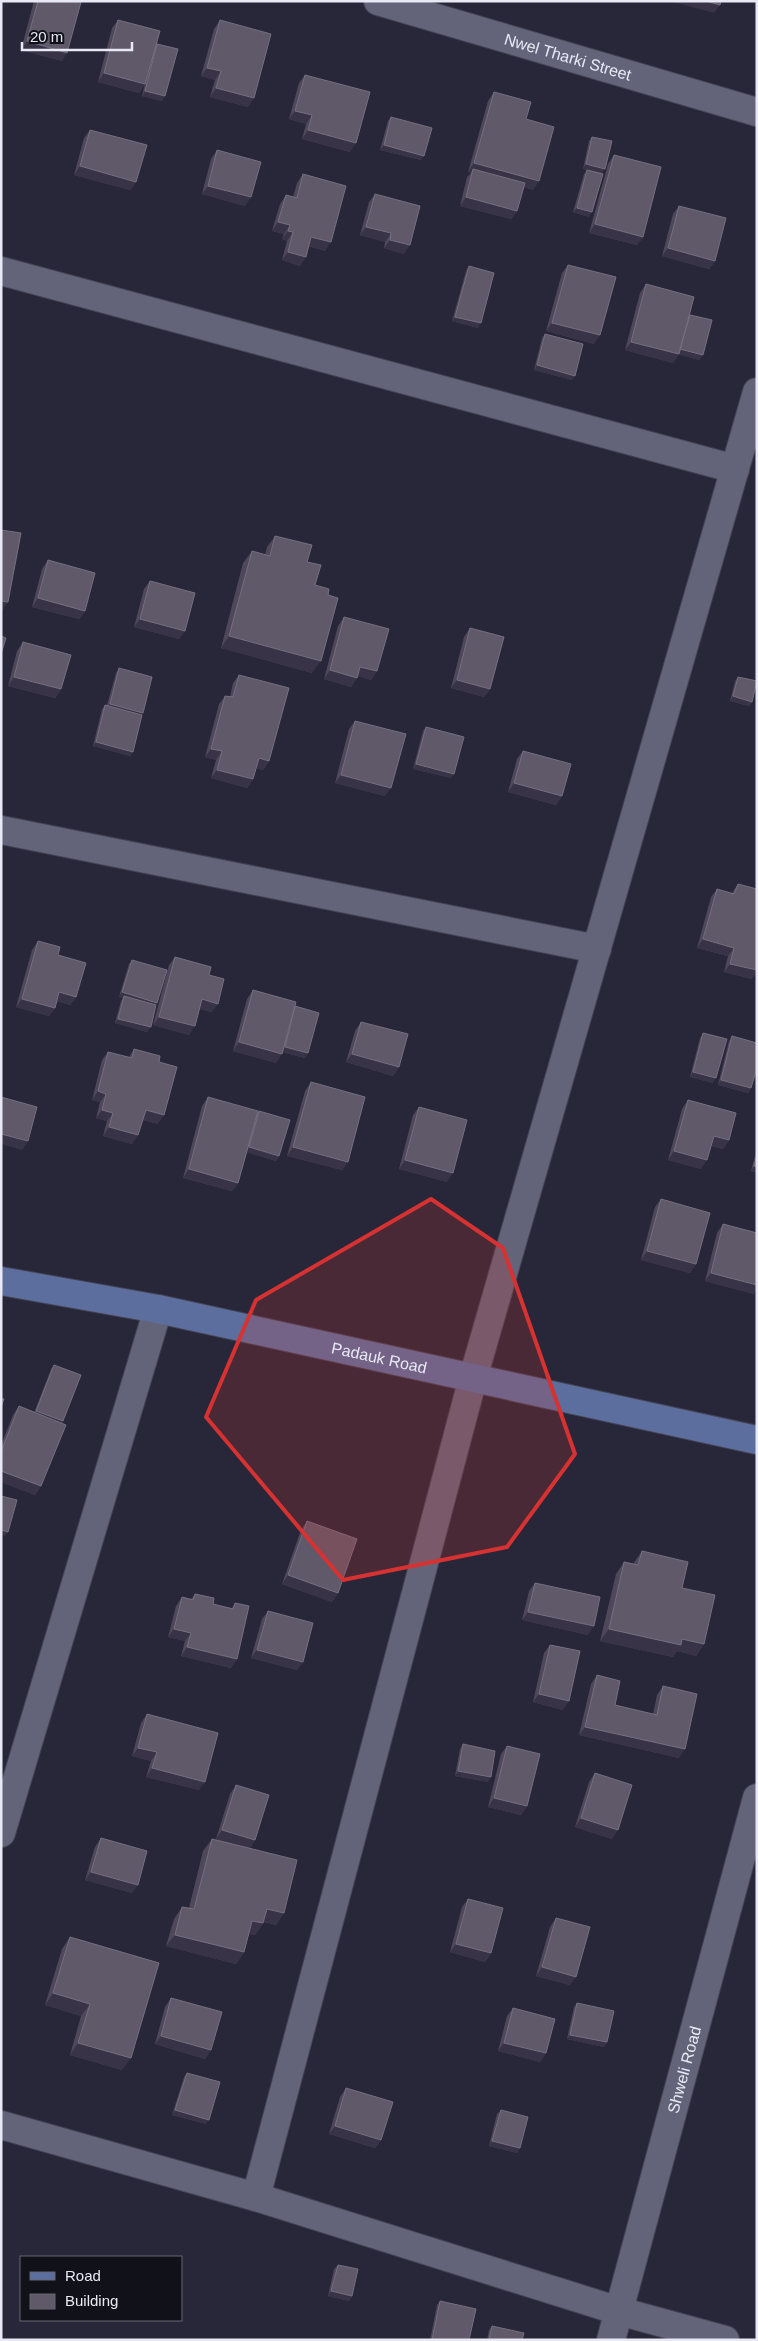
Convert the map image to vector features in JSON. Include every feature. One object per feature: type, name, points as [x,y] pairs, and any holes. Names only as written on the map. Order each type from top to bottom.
[{"type":"street","name":"Nwel Tharki Street","points":[[378,1],[757,112]]},
{"type":"street","points":[[1,272],[735,469]]},
{"type":"street","points":[[256,2197],[473,1378],[757,392]]},
{"type":"street","points":[[1,830],[597,949]]},
{"type":"street","name":"Padauk Road","points":[[1,1281],[158,1309],[757,1440]]},
{"type":"street","points":[[1,1833],[158,1309]]},
{"type":"street","name":"Shweli Road","points":[[611,2340],[757,1798]]},
{"type":"street","points":[[1,2124],[256,2197],[619,2311],[725,2340]]},
{"type":"highlighted area","points":[[431,1199],[503,1248],[575,1454],[507,1547],[343,1580],[206,1417],[256,1300]]},
{"type":"building","points":[[38,1],[81,2],[67,53],[27,41]]},
{"type":"building","points":[[706,1],[721,1],[720,5]]},
{"type":"building","points":[[118,20],[160,31],[145,84],[104,73]]},
{"type":"building","points":[[220,20],[271,34],[254,98],[216,88],[221,71],[207,68]]},
{"type":"building","points":[[157,44],[178,49],[165,96],[145,91]]},
{"type":"building","points":[[305,75],[370,92],[356,143],[308,130],[312,115],[295,111]]},
{"type":"building","points":[[494,92],[531,102],[526,119],[554,127],[539,181],[474,163]]},
{"type":"building","points":[[391,117],[432,128],[424,156],[384,145]]},
{"type":"building","points":[[90,130],[147,145],[136,182],[80,166]]},
{"type":"building","points":[[592,137],[612,141],[605,169],[586,164]]},
{"type":"building","points":[[217,150],[261,162],[251,197],[208,186]]},
{"type":"building","points":[[614,155],[661,167],[643,237],[595,224]]},
{"type":"building","points":[[473,169],[525,183],[517,211],[466,197]]},
{"type":"building","points":[[587,170],[603,174],[592,212],[577,208]]},
{"type":"building","points":[[303,174],[346,186],[331,242],[311,237],[306,257],[288,252],[293,232],[288,231],[290,225],[278,222],[286,195],[297,198]]},
{"type":"building","points":[[375,194],[420,206],[410,245],[390,240],[391,233],[366,227]]},
{"type":"building","points":[[679,206],[726,218],[715,261],[668,248]]},
{"type":"building","points":[[568,265],[616,277],[600,335],[552,323]]},
{"type":"building","points":[[469,266],[494,273],[481,323],[455,317]]},
{"type":"building","points":[[646,284],[694,297],[679,354],[631,342]]},
{"type":"building","points":[[690,315],[712,320],[703,355],[680,349]]},
{"type":"building","points":[[545,334],[583,344],[575,376],[537,365]]},
{"type":"building","points":[[1,530],[21,533],[8,602],[1,601]]},
{"type":"building","points":[[275,536],[312,545],[307,562],[321,565],[315,585],[329,589],[328,595],[338,598],[321,661],[229,636],[252,551],[270,556]]},
{"type":"building","points":[[48,560],[95,573],[85,611],[38,598]]},
{"type":"building","points":[[150,581],[195,593],[185,631],[140,619]]},
{"type":"building","points":[[344,617],[389,629],[377,671],[360,667],[357,678],[330,670]]},
{"type":"building","points":[[470,628],[504,637],[490,689],[457,680]]},
{"type":"building","points":[[1,636],[6,638],[1,654]]},
{"type":"building","points":[[23,642],[71,655],[61,689],[14,677]]},
{"type":"building","points":[[119,668],[152,677],[143,713],[110,704]]},
{"type":"building","points":[[239,675],[289,688],[269,761],[259,758],[253,779],[217,770],[222,751],[211,749],[225,696],[233,697]]},
{"type":"building","points":[[738,677],[757,681],[752,702],[733,696]]},
{"type":"building","points":[[105,705],[142,715],[133,752],[96,742]]},
{"type":"building","points":[[355,721],[406,734],[391,788],[341,775]]},
{"type":"building","points":[[426,727],[464,737],[454,774],[416,764]]},
{"type":"building","points":[[523,751],[571,764],[562,796],[514,783]]},
{"type":"building","points":[[738,884],[757,889],[757,970],[730,964],[734,948],[703,939],[717,889],[734,894]]},
{"type":"building","points":[[38,941],[60,947],[58,955],[86,963],[76,997],[59,992],[55,1008],[22,999]]},
{"type":"building","points":[[175,957],[211,967],[209,975],[224,979],[218,1004],[202,999],[195,1026],[159,1017]]},
{"type":"building","points":[[132,960],[167,970],[157,1003],[122,992]]},
{"type":"building","points":[[253,990],[296,1002],[282,1054],[239,1042]]},
{"type":"building","points":[[124,996],[156,1005],[151,1027],[118,1019]]},
{"type":"building","points":[[295,1006],[319,1013],[308,1053],[285,1047]]},
{"type":"building","points":[[361,1022],[408,1034],[399,1067],[352,1054]]},
{"type":"building","points":[[703,1033],[727,1039],[716,1078],[693,1072]]},
{"type":"building","points":[[732,1036],[757,1043],[757,1068],[751,1088],[721,1080]]},
{"type":"building","points":[[134,1049],[160,1056],[159,1062],[177,1067],[164,1115],[146,1110],[138,1135],[109,1127],[113,1113],[102,1110],[106,1094],[98,1091],[108,1052],[132,1058]]},
{"type":"building","points":[[311,1082],[365,1097],[348,1162],[293,1147]]},
{"type":"building","points":[[1,1097],[37,1107],[28,1141],[1,1134]]},
{"type":"building","points":[[208,1097],[258,1111],[238,1183],[189,1169]]},
{"type":"building","points":[[688,1100],[736,1113],[729,1140],[714,1136],[707,1160],[674,1151]]},
{"type":"building","points":[[419,1107],[467,1120],[453,1173],[405,1160]]},
{"type":"building","points":[[259,1111],[290,1120],[279,1156],[249,1147]]},
{"type":"building","points":[[757,1155],[757,1167],[754,1166]]},
{"type":"building","points":[[661,1199],[710,1213],[696,1264],[647,1251]]},
{"type":"building","points":[[723,1224],[757,1233],[757,1285],[711,1273]]},
{"type":"building","points":[[54,1365],[81,1375],[63,1421],[36,1411]]},
{"type":"building","points":[[19,1406],[66,1425],[41,1486],[1,1471],[1,1452]]},
{"type":"building","points":[[1,1496],[17,1500],[8,1532],[1,1530]]},
{"type":"building","points":[[307,1521],[357,1539],[338,1593],[288,1575]]},
{"type":"building","points":[[642,1551],[688,1562],[682,1588],[715,1595],[704,1644],[682,1639],[681,1645],[609,1629],[624,1562],[638,1565]]},
{"type":"building","points":[[535,1583],[600,1597],[594,1626],[528,1612]]},
{"type":"building","points":[[195,1594],[214,1598],[213,1604],[233,1609],[235,1603],[249,1606],[237,1659],[187,1647],[191,1633],[174,1629],[182,1597],[193,1600]]},
{"type":"building","points":[[268,1611],[313,1623],[303,1662],[257,1650]]},
{"type":"building","points":[[550,1645],[580,1651],[569,1701],[539,1694]]},
{"type":"building","points":[[597,1675],[620,1681],[615,1705],[657,1715],[663,1686],[697,1694],[685,1749],[585,1727]]},
{"type":"building","points":[[147,1714],[218,1733],[205,1782],[152,1768],[157,1752],[138,1748]]},
{"type":"building","points":[[463,1744],[495,1751],[491,1777],[458,1771]]},
{"type":"building","points":[[507,1746],[540,1754],[527,1806],[494,1798]]},
{"type":"building","points":[[595,1773],[632,1785],[618,1830],[581,1818]]},
{"type":"building","points":[[236,1785],[269,1795],[255,1840],[222,1830]]},
{"type":"building","points":[[101,1838],[147,1851],[138,1885],[91,1872]]},
{"type":"building","points":[[212,1839],[297,1860],[284,1913],[267,1909],[263,1923],[252,1921],[244,1952],[175,1935],[182,1907],[194,1909]]},
{"type":"building","points":[[468,1899],[503,1908],[491,1953],[456,1944]]},
{"type":"building","points":[[556,1918],[590,1927],[576,1977],[542,1967]]},
{"type":"building","points":[[70,1937],[159,1963],[131,2058],[78,2043],[90,2004],[53,1993]]},
{"type":"building","points":[[171,1998],[222,2012],[211,2050],[161,2036]]},
{"type":"building","points":[[577,2003],[614,2011],[607,2042],[570,2035]]},
{"type":"building","points":[[513,2008],[555,2019],[546,2053],[504,2043]]},
{"type":"building","points":[[187,2073],[220,2082],[209,2120],[175,2110]]},
{"type":"building","points":[[346,2088],[393,2102],[381,2140],[335,2126]]},
{"type":"building","points":[[501,2110],[528,2117],[520,2148],[492,2141]]},
{"type":"building","points":[[338,2265],[358,2269],[352,2296],[331,2291]]},
{"type":"building","points":[[440,2301],[476,2309],[469,2340],[432,2340]]},
{"type":"building","points":[[492,2326],[524,2333],[522,2340],[489,2340]]}]
